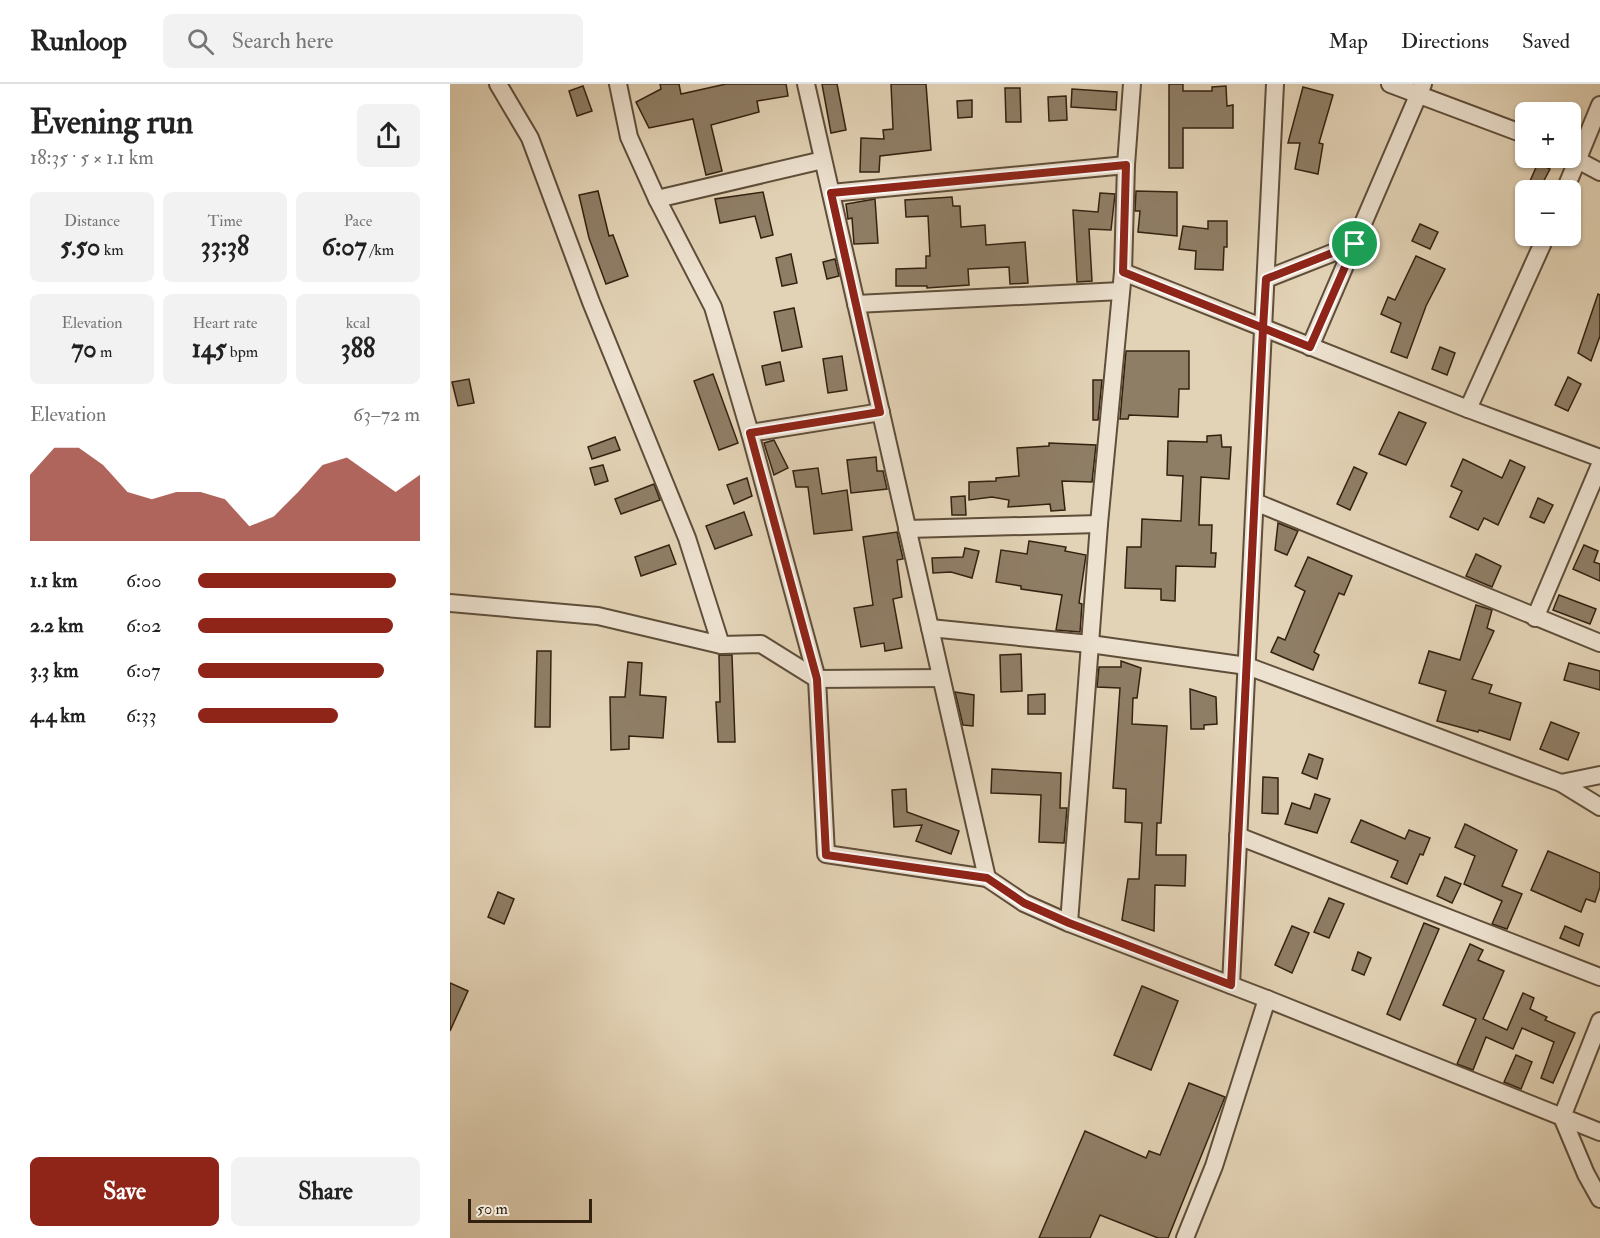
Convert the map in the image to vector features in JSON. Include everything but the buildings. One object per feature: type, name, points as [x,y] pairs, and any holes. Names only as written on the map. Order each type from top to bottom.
[{"type":"street","points":[[498,84],[531,138],[591,302],[687,538],[721,645]]},
{"type":"street","points":[[621,84],[629,136],[657,199],[713,307],[817,679],[826,855],[987,878],[1024,903],[1069,923],[1600,1132]]},
{"type":"street","points":[[806,84],[987,878]]},
{"type":"street","points":[[1069,923],[1090,644],[1123,272],[1126,165],[1132,84]]},
{"type":"street","points":[[1231,985],[1275,84]]},
{"type":"street","points":[[1390,84],[1421,89],[1515,130]]},
{"type":"street","points":[[1310,347],[1421,89]]},
{"type":"street","points":[[1581,144],[1600,105]]},
{"type":"street","points":[[657,199],[824,160]]},
{"type":"street","points":[[1581,162],[1600,172]]},
{"type":"street","points":[[831,193],[1126,165]]},
{"type":"street","points":[[1266,279],[1355,244]]},
{"type":"street","points":[[1468,409],[1541,246]]},
{"type":"street","points":[[1123,272],[1468,409],[1600,458]]},
{"type":"street","points":[[856,304],[1121,291]]},
{"type":"street","points":[[750,433],[880,412]]},
{"type":"street","points":[[1535,618],[1600,465]]},
{"type":"street","points":[[1254,501],[1600,643]]},
{"type":"street","points":[[907,529],[1100,524]]},
{"type":"street","points":[[450,603],[598,616],[721,645],[761,644],[817,679],[941,678]]},
{"type":"street","points":[[930,628],[1090,644],[1247,666],[1561,783],[1600,807]]},
{"type":"street","points":[[1561,783],[1600,775]]},
{"type":"street","points":[[1238,836],[1600,977]]},
{"type":"street","points":[[1185,1238],[1214,1166],[1267,999]]},
{"type":"street","points":[[1600,1021],[1562,1117],[1586,1174],[1600,1199]]},
{"type":"route","points":[[1355,244],[1266,279],[1263,328],[1123,272],[1126,165],[831,193],[880,412],[750,433],[817,679],[826,855],[987,878],[1024,903],[1069,923],[1231,985],[1263,328],[1310,347],[1355,244]]}]
